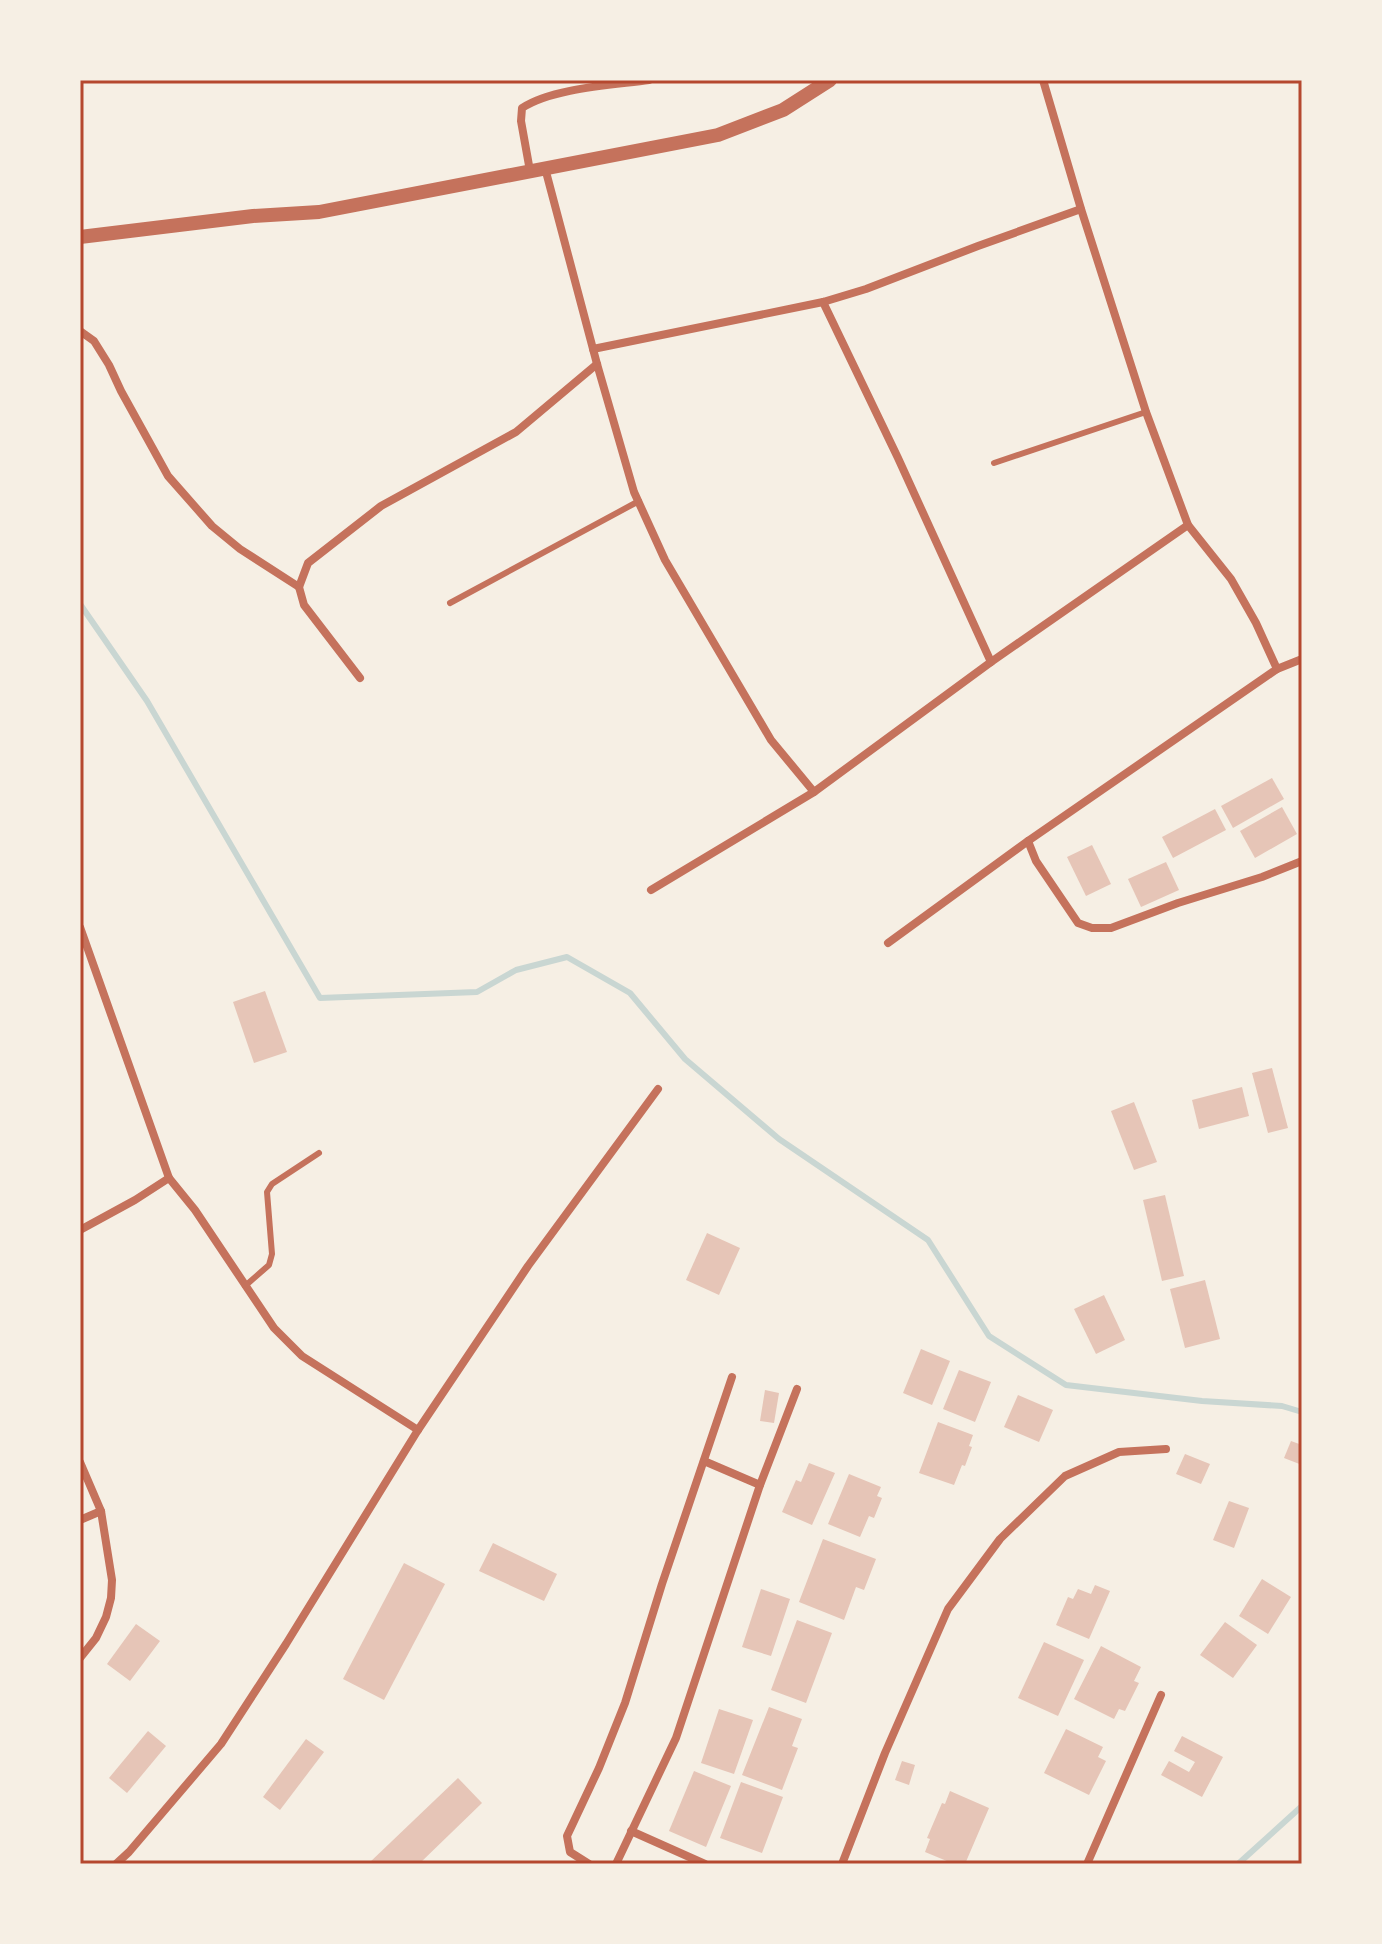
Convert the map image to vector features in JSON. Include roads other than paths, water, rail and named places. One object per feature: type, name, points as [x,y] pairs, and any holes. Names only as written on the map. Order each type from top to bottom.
[{"type":"street","points":[[649,80],[534,100],[522,108],[521,121],[593,349],[634,492],[665,560],[771,740],[814,792]]},
{"type":"street","points":[[80,237],[253,216],[319,212],[718,135],[783,110],[830,80]]},
{"type":"street","points":[[1043,80],[1146,412],[1188,525],[1231,579],[1277,669]]},
{"type":"street","points":[[593,349],[823,302],[1081,209]]},
{"type":"street","points":[[823,302],[991,662]]},
{"type":"street","points":[[80,331],[94,341],[109,365],[168,476],[212,526],[240,549],[299,587]]},
{"type":"street","points":[[360,678],[304,605],[299,587],[308,563],[381,506],[516,432],[597,364]]},
{"type":"street","points":[[651,890],[814,792],[991,662],[1188,525]]},
{"type":"street","points":[[888,943],[1028,841],[1277,669],[1302,659]]},
{"type":"street","points":[[1028,841],[1036,861],[1078,923],[1092,928],[1111,928],[1302,861]]},
{"type":"street","points":[[80,927],[169,1178],[195,1210],[274,1328],[302,1356],[418,1430]]},
{"type":"street","points":[[116,1864],[221,1744],[418,1430],[528,1266],[658,1089]]},
{"type":"street","points":[[80,1230],[169,1178]]},
{"type":"street","points":[[589,1864],[570,1852],[567,1836],[625,1703],[732,1377]]},
{"type":"street","points":[[616,1864],[676,1738],[760,1485],[797,1389]]},
{"type":"street","points":[[842,1864],[885,1753],[948,1609],[1000,1539],[1065,1476],[1119,1452],[1166,1449]]},
{"type":"street","points":[[704,1461],[760,1485]]},
{"type":"street","points":[[80,1462],[101,1511],[112,1580],[106,1617],[96,1638],[80,1658]]},
{"type":"street","points":[[80,1520],[101,1511]]},
{"type":"street","points":[[1087,1864],[1161,1695]]},
{"type":"street","points":[[631,1831],[705,1864]]},
{"type":"lane","points":[[994,463],[1146,412]]},
{"type":"lane","points":[[450,603],[639,501]]},
{"type":"lane","points":[[245,1286],[269,1265],[272,1254],[267,1192],[272,1184],[319,1153]]},
{"type":"waterway","points":[[80,604],[147,701],[320,998],[477,992],[516,970],[567,957],[630,993],[685,1059],[779,1139],[928,1240],[989,1336],[1066,1385],[1202,1401],[1282,1406],[1302,1412]]},
{"type":"waterway","points":[[1238,1864],[1302,1806]]}]
